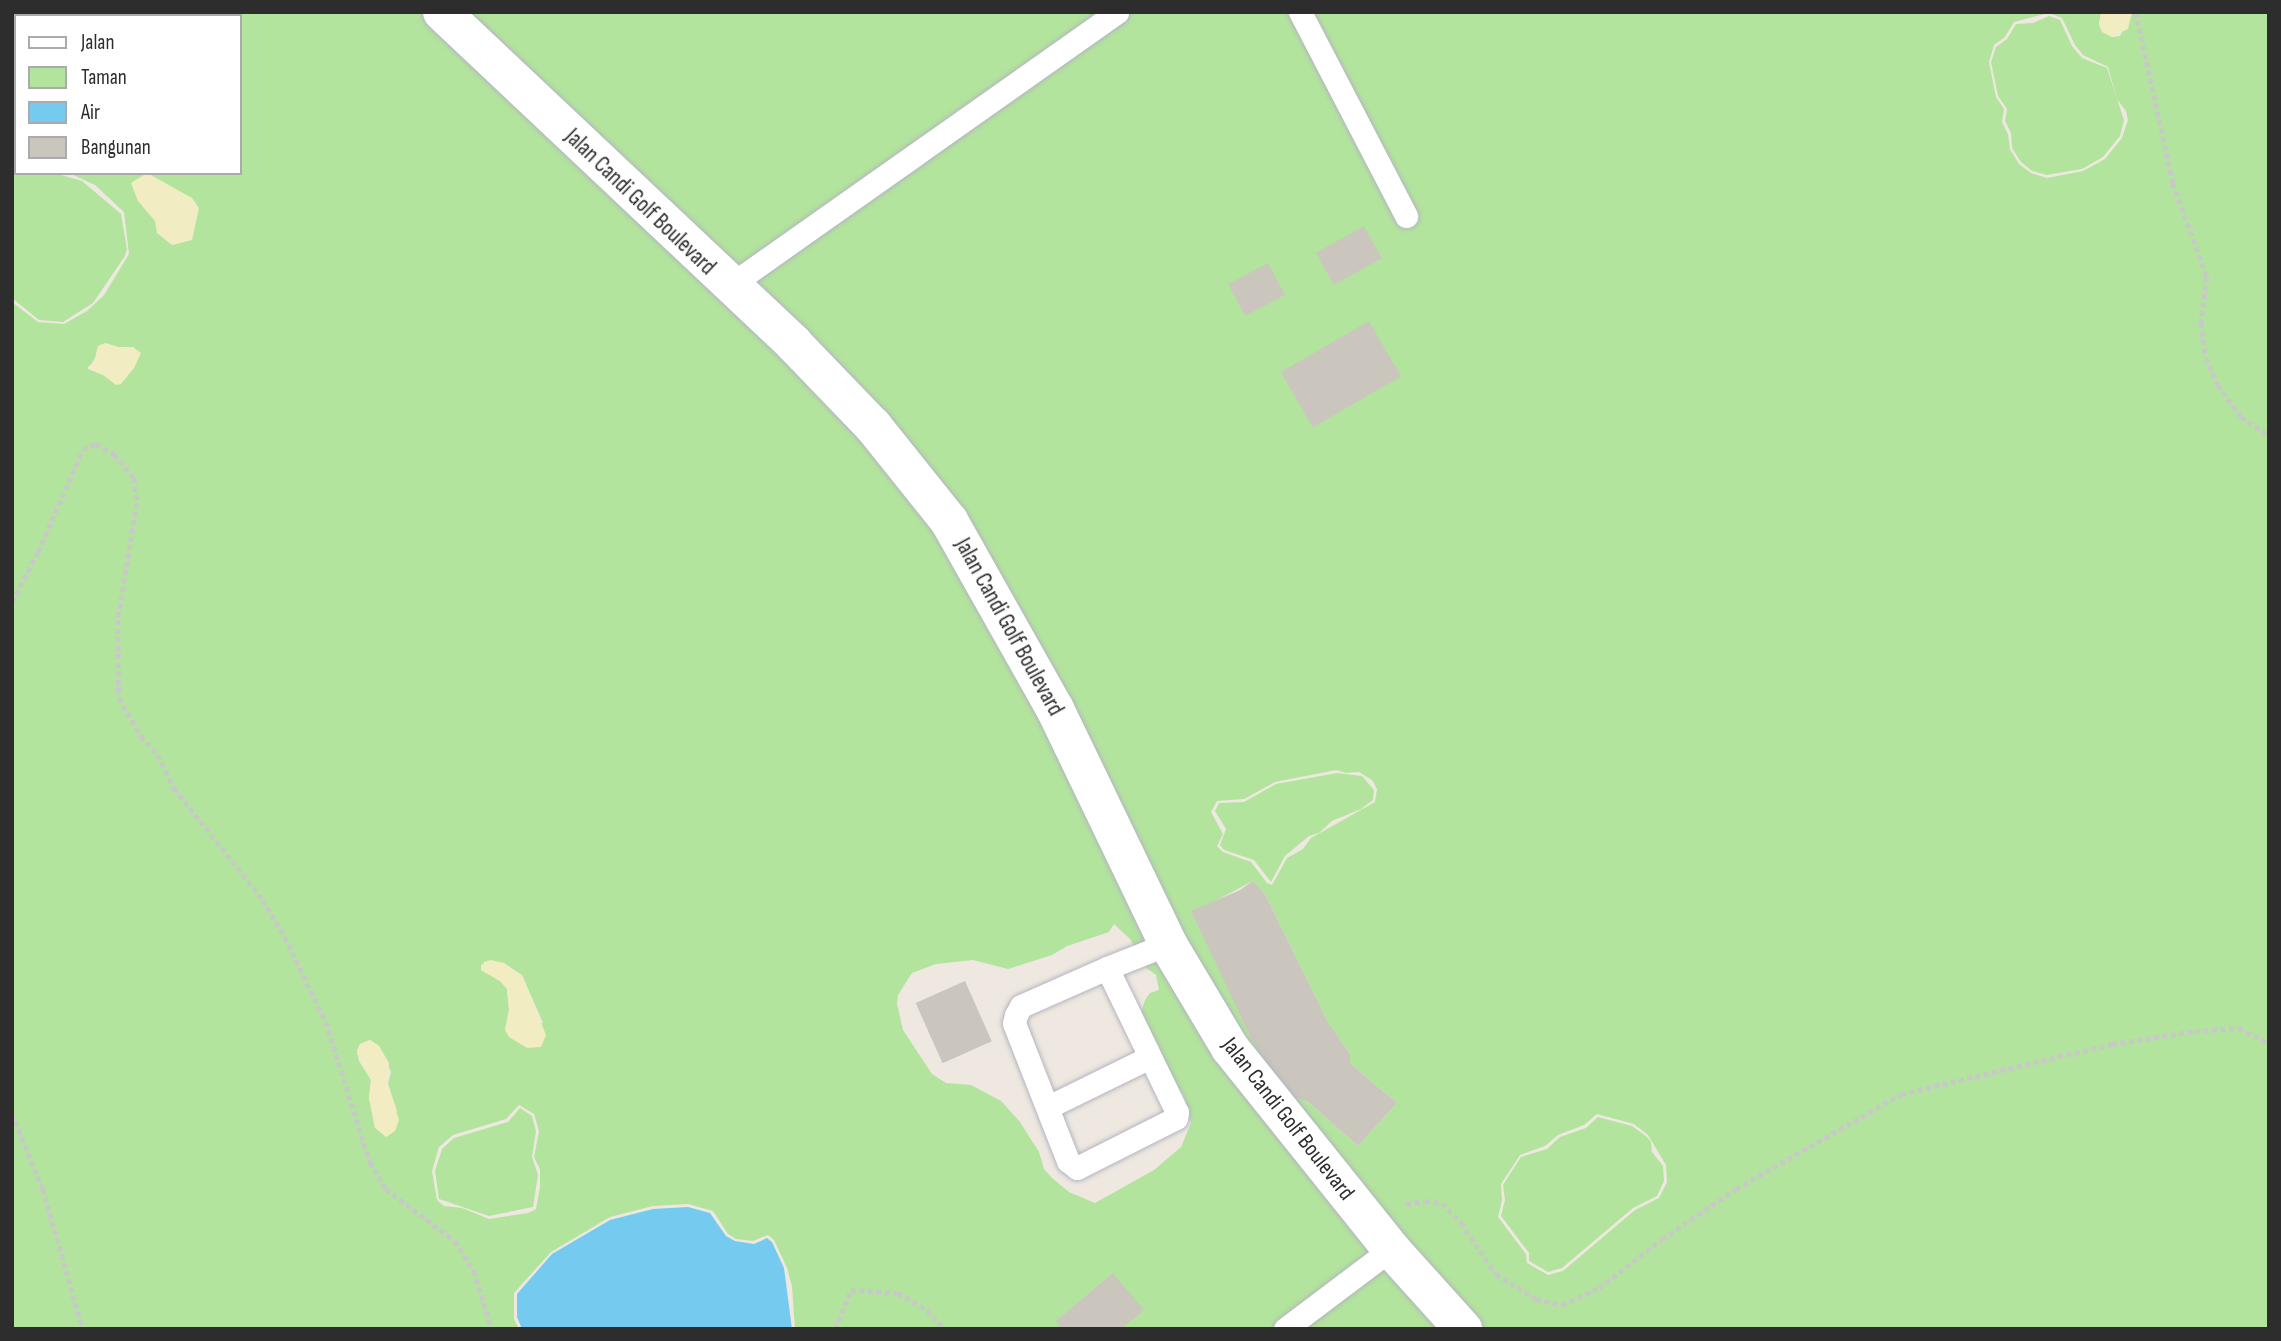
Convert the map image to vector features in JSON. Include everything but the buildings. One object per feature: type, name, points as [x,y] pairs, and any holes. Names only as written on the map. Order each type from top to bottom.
[{"type":"street","name":"Jalan Candi Golf Boulevard","points":[[442,12],[729,286],[794,344],[873,426],[949,521],[1055,709],[1168,944],[1230,1048],[1391,1249],[1463,1329]]},
{"type":"lane","points":[[729,286],[1116,12]]},
{"type":"lane","points":[[1300,12],[1406,216]]},
{"type":"lane","points":[[1107,968],[1148,1058],[1177,1112],[1172,1122],[1077,1168],[1068,1161],[1014,1023],[1016,1015],[1021,1006],[1107,968],[1168,944]]},
{"type":"lane","points":[[1048,1107],[1148,1058]]},
{"type":"lane","points":[[1285,1329],[1391,1249]]},
{"type":"path","points":[[2136,12],[2173,183],[2207,277],[2201,323],[2206,358],[2218,385],[2241,417],[2269,435]]},
{"type":"path","points":[[12,602],[38,552],[83,449],[96,444],[114,454],[135,478],[137,503],[118,620],[120,698],[141,736],[158,755],[174,788],[263,900],[285,937],[326,1023],[370,1162],[386,1189],[455,1241],[474,1271],[492,1329]]},
{"type":"path","points":[[1365,1217],[1379,1210],[1415,1202],[1442,1203],[1461,1223],[1496,1274],[1536,1299],[1562,1305],[1599,1288],[1662,1239],[1736,1189],[1901,1094],[2112,1044],[2195,1031],[2239,1028],[2269,1043]]},
{"type":"path","points":[[12,1114],[43,1189],[83,1329]]},
{"type":"path","points":[[835,1329],[851,1290],[898,1293],[927,1310],[945,1329]]},
{"type":"green space","points":[[12,12],[2101,12],[2099,25],[2112,37],[2120,36],[2132,12],[2269,12],[2269,1329],[795,1329],[792,1286],[774,1240],[768,1235],[753,1241],[736,1239],[728,1234],[713,1211],[688,1204],[653,1206],[610,1217],[551,1252],[514,1293],[514,1319],[519,1329],[12,1329],[12,302],[38,322],[64,324],[87,311],[104,295],[129,254],[124,212],[95,185],[73,175],[242,175],[242,14],[14,14],[14,162]],"holes":[[[2049,13],[2062,18],[2083,55],[2108,67],[2117,99],[2126,111],[2128,120],[2122,138],[2105,159],[2083,171],[2047,178],[2031,173],[2019,164],[2010,149],[2008,134],[2002,122],[2004,109],[1996,97],[1989,62],[1994,45],[2005,37],[2014,22]],[[105,343],[122,348],[131,369],[125,376],[103,375],[88,369]],[[1336,770],[1346,773],[1359,772],[1372,780],[1377,789],[1375,802],[1311,838],[1303,849],[1287,858],[1272,885],[1267,883],[1251,862],[1223,852],[1217,846],[1223,834],[1211,812],[1217,801],[1244,799],[1275,782]],[[1253,881],[1265,894],[1328,1022],[1350,1054],[1350,1063],[1397,1103],[1358,1146],[1307,1101],[1295,1098],[1279,1080],[1213,902]],[[1114,924],[1130,939],[1145,967],[1156,975],[1159,990],[1150,993],[1140,1016],[1159,1046],[1162,1065],[1184,1096],[1191,1123],[1181,1147],[1154,1170],[1095,1203],[1069,1192],[1052,1178],[1044,1169],[1039,1152],[1020,1122],[1001,1101],[971,1085],[946,1083],[932,1074],[903,1030],[897,1004],[898,995],[912,973],[936,964],[973,960],[1008,969],[1109,932]],[[504,963],[522,975],[543,1023],[505,1030],[509,1010],[507,989],[500,981],[481,970],[481,965]],[[370,1040],[379,1046],[391,1072],[388,1084],[397,1111],[375,1128],[369,1098],[371,1080],[359,1061],[357,1050],[360,1044]],[[519,1105],[534,1114],[539,1131],[534,1157],[540,1169],[536,1209],[528,1213],[489,1219],[462,1208],[444,1206],[437,1200],[432,1171],[439,1147],[453,1135],[506,1119]],[[1597,1114],[1634,1124],[1648,1135],[1666,1165],[1667,1182],[1659,1198],[1635,1210],[1563,1271],[1548,1275],[1527,1263],[1526,1254],[1498,1217],[1502,1200],[1501,1184],[1520,1155],[1545,1146],[1558,1135],[1584,1125]]]},
{"type":"green space","points":[[2049,16],[2060,20],[2072,46],[2082,58],[2107,68],[2124,120],[2120,136],[2103,157],[2082,169],[2047,175],[2032,171],[2021,162],[2012,148],[2011,133],[2005,121],[2007,109],[1998,96],[1991,62],[1996,47],[2007,39],[2016,24],[2033,23]]},
{"type":"green space","points":[[12,164],[14,175],[61,175],[82,181],[121,214],[127,249],[125,256],[93,303],[63,322],[39,320],[12,298]]},
{"type":"green space","points":[[1337,773],[1362,776],[1374,790],[1373,800],[1361,809],[1332,821],[1319,833],[1309,836],[1285,856],[1271,882],[1254,860],[1224,850],[1220,845],[1226,829],[1215,811],[1219,803],[1244,802],[1276,784]]},
{"type":"green space","points":[[520,1108],[532,1116],[536,1131],[532,1157],[538,1175],[533,1207],[489,1216],[439,1199],[435,1171],[442,1149],[454,1138],[508,1122]]},
{"type":"green space","points":[[1598,1117],[1632,1126],[1647,1137],[1651,1142],[1652,1152],[1663,1166],[1664,1181],[1657,1196],[1633,1208],[1562,1268],[1548,1272],[1529,1261],[1529,1253],[1501,1216],[1505,1200],[1503,1185],[1521,1157],[1547,1149],[1560,1137],[1586,1128]]},
{"type":"sand","points":[[2101,12],[2132,12],[2128,29],[2112,37],[2102,32],[2099,25]]},
{"type":"sand","points":[[144,175],[151,175],[192,198],[199,208],[192,240],[172,245],[157,233],[155,221],[138,201],[131,183]]},
{"type":"sand","points":[[105,343],[117,347],[133,347],[141,353],[134,368],[121,384],[116,385],[87,368],[94,362],[98,346]]},
{"type":"sand","points":[[491,960],[504,963],[523,977],[546,1035],[541,1047],[527,1048],[509,1037],[505,1030],[509,1010],[507,989],[500,981],[481,970],[484,962]]},
{"type":"sand","points":[[370,1040],[379,1046],[389,1063],[388,1084],[399,1120],[395,1131],[386,1137],[375,1128],[369,1098],[371,1080],[357,1054],[360,1044]]},
{"type":"water","points":[[688,1207],[710,1213],[726,1236],[735,1241],[754,1244],[767,1238],[772,1242],[784,1268],[792,1329],[522,1329],[517,1317],[517,1294],[552,1254],[610,1220],[653,1209]]}]
